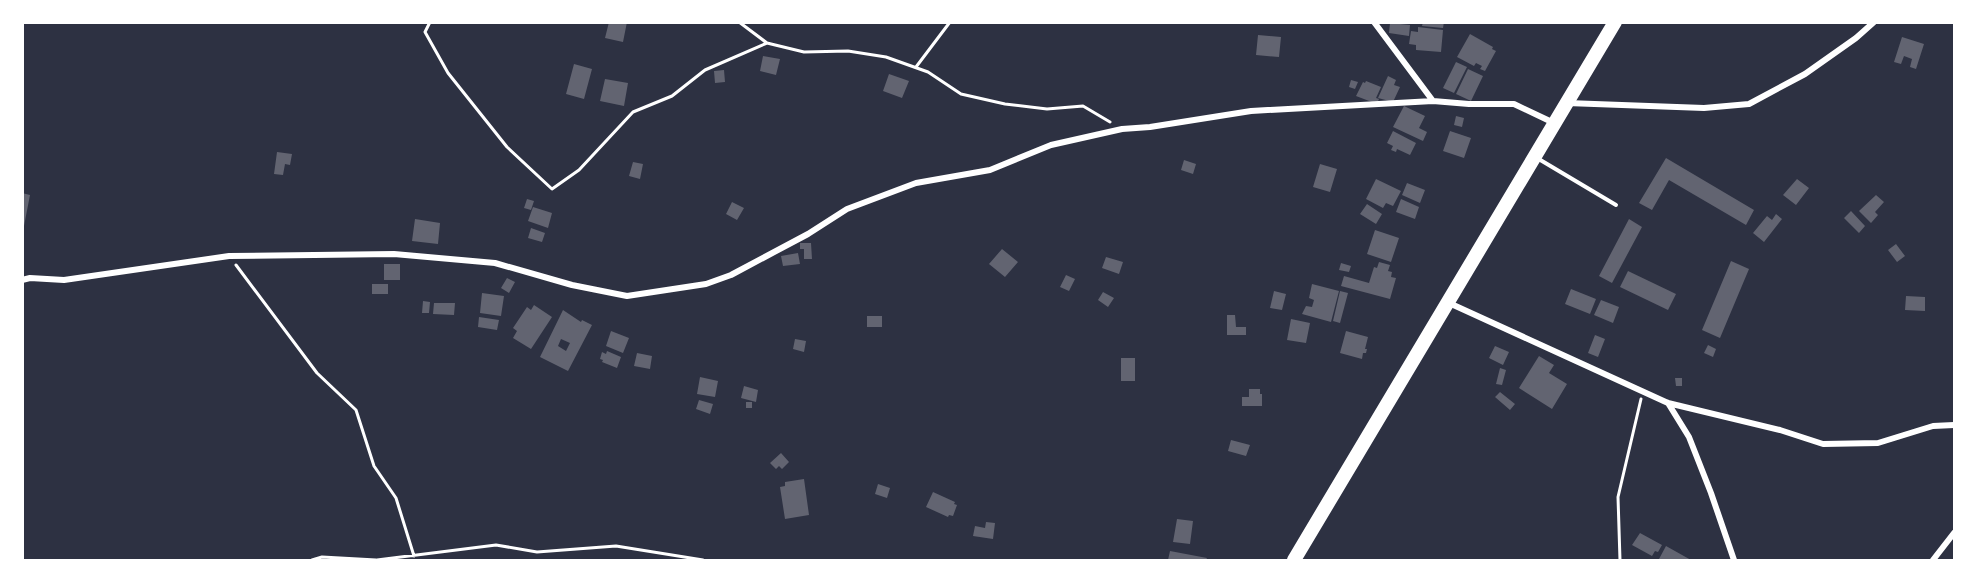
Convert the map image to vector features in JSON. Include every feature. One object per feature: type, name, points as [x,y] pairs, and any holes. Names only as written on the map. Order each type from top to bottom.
[{"type":"highway","points":[[1294,561],[1615,22]]},
{"type":"street","points":[[1374,22],[1433,102]]},
{"type":"street","points":[[1566,103],[1704,108],[1749,104],[1805,74],[1856,38],[1874,22]]},
{"type":"street","points":[[22,280],[30,278],[64,280],[229,256],[394,254],[495,263],[572,285],[627,296],[706,284],[731,275],[808,234],[847,209],[916,183],[990,170],[1051,145],[1122,129],[1150,127],[1251,111],[1433,102],[1514,104],[1554,123]]},
{"type":"street","points":[[1449,303],[1668,403],[1780,430],[1823,444],[1878,443],[1933,426],[1954,426]]},
{"type":"street","points":[[1668,403],[1689,437],[1734,561]]},
{"type":"street","points":[[1933,561],[1954,533]]},
{"type":"lane","points":[[1534,156],[1616,205]]},
{"type":"path","points":[[430,22],[425,33],[448,73],[507,147],[552,189],[579,170],[633,112],[672,96],[705,70],[767,43]]},
{"type":"path","points":[[739,22],[767,43],[804,52],[848,51],[886,57],[928,72],[961,94],[1005,104],[1047,109],[1083,106],[1122,129]]},
{"type":"path","points":[[916,67],[950,22]]},
{"type":"path","points":[[229,256],[317,373],[356,410],[374,466],[396,498],[414,556]]},
{"type":"path","points":[[1620,561],[1618,497],[1642,392]]},
{"type":"path","points":[[312,561],[322,557],[377,561],[496,545],[537,552],[616,546],[703,561]]},
{"type":"building","points":[[609,22],[627,22],[623,42],[605,38]]},
{"type":"building","points":[[1423,22],[1444,22],[1443,28],[1422,26]]},
{"type":"building","points":[[1390,23],[1410,25],[1409,36],[1389,33]]},
{"type":"building","points":[[1418,27],[1443,30],[1441,52],[1416,50],[1416,45],[1409,44],[1411,31],[1418,32]]},
{"type":"building","points":[[1470,34],[1496,51],[1485,71],[1480,69],[1482,66],[1476,63],[1474,66],[1457,57]]},
{"type":"building","points":[[1258,35],[1281,37],[1279,57],[1256,55]]},
{"type":"building","points":[[1902,37],[1924,44],[1916,69],[1910,67],[1912,59],[1904,56],[1901,64],[1894,62]]},
{"type":"building","points":[[763,56],[780,59],[776,75],[760,71]]},
{"type":"building","points":[[1456,62],[1467,67],[1454,93],[1443,88]]},
{"type":"building","points":[[574,64],[592,69],[584,99],[566,94]]},
{"type":"building","points":[[1468,69],[1483,76],[1471,101],[1456,94]]},
{"type":"building","points":[[724,70],[725,82],[715,83],[714,71]]},
{"type":"building","points":[[889,74],[909,81],[902,98],[883,91]]},
{"type":"building","points":[[1388,76],[1396,80],[1394,85],[1400,87],[1393,102],[1378,98]]},
{"type":"building","points":[[605,79],[628,83],[624,106],[600,101]]},
{"type":"building","points":[[1351,80],[1358,82],[1355,89],[1349,87]]},
{"type":"building","points":[[1363,82],[1381,87],[1376,98],[1379,99],[1377,104],[1356,96]]},
{"type":"building","points":[[1404,106],[1425,116],[1419,128],[1427,132],[1423,141],[1393,127]]},
{"type":"building","points":[[1456,116],[1464,118],[1462,127],[1454,125]]},
{"type":"building","points":[[1393,131],[1416,143],[1410,155],[1397,149],[1396,152],[1391,150],[1393,146],[1387,143]]},
{"type":"building","points":[[1450,131],[1471,138],[1464,158],[1443,151]]},
{"type":"building","points":[[277,152],[292,154],[290,165],[285,164],[283,175],[274,174]]},
{"type":"building","points":[[1666,158],[1754,210],[1746,225],[1669,180],[1652,210],[1639,203]]},
{"type":"building","points":[[1184,160],[1196,164],[1193,174],[1181,170]]},
{"type":"building","points":[[633,162],[643,164],[640,179],[629,176]]},
{"type":"building","points":[[1320,164],[1337,169],[1330,192],[1313,187]]},
{"type":"building","points":[[1376,179],[1401,191],[1393,206],[1386,203],[1383,208],[1366,199]]},
{"type":"building","points":[[1797,179],[1809,188],[1796,205],[1783,195]]},
{"type":"building","points":[[1407,183],[1425,190],[1420,203],[1402,195]]},
{"type":"building","points":[[22,193],[30,195],[24,226],[22,225]]},
{"type":"building","points":[[1876,195],[1884,202],[1875,212],[1878,215],[1871,223],[1859,211]]},
{"type":"building","points":[[527,199],[534,201],[531,210],[524,208]]},
{"type":"building","points":[[1401,199],[1419,207],[1415,219],[1396,212]]},
{"type":"building","points":[[732,202],[744,208],[737,220],[726,214]]},
{"type":"building","points":[[1367,204],[1382,214],[1376,224],[1360,214]]},
{"type":"building","points":[[533,207],[552,213],[548,228],[528,221]]},
{"type":"building","points":[[1851,211],[1865,226],[1859,233],[1844,218]]},
{"type":"building","points":[[1776,214],[1782,219],[1764,242],[1753,233],[1767,216],[1772,220]]},
{"type":"building","points":[[415,219],[440,223],[438,244],[412,241]]},
{"type":"building","points":[[1629,219],[1642,227],[1612,283],[1599,276]]},
{"type":"building","points":[[531,228],[545,233],[542,242],[528,238]]},
{"type":"building","points":[[1375,230],[1399,238],[1391,262],[1367,254]]},
{"type":"building","points":[[800,243],[811,243],[812,259],[804,259],[804,249],[800,249]]},
{"type":"building","points":[[1896,244],[1905,256],[1897,262],[1888,250]]},
{"type":"building","points":[[1002,249],[1018,262],[1005,277],[989,264]]},
{"type":"building","points":[[798,253],[800,264],[783,266],[781,256]]},
{"type":"building","points":[[1106,257],[1123,262],[1119,274],[1102,268]]},
{"type":"building","points":[[1731,261],[1749,269],[1720,338],[1702,330]]},
{"type":"building","points":[[1379,262],[1390,265],[1388,271],[1392,272],[1391,277],[1396,278],[1390,299],[1341,286],[1344,276],[1369,283],[1374,267],[1377,268]]},
{"type":"building","points":[[1341,263],[1351,266],[1349,272],[1339,270]]},
{"type":"building","points":[[384,264],[400,264],[400,280],[384,280]]},
{"type":"building","points":[[1628,271],[1676,294],[1668,310],[1620,287]]},
{"type":"building","points":[[1066,275],[1075,279],[1069,291],[1060,287]]},
{"type":"building","points":[[507,278],[515,282],[509,293],[501,288]]},
{"type":"building","points":[[372,284],[388,284],[388,294],[372,294]]},
{"type":"building","points":[[1312,284],[1339,291],[1331,322],[1302,314],[1306,306],[1312,307],[1314,300],[1309,298]]},
{"type":"building","points":[[1571,289],[1596,299],[1590,314],[1565,304]]},
{"type":"building","points":[[1274,291],[1286,294],[1282,310],[1270,308]]},
{"type":"building","points":[[1340,291],[1348,293],[1340,323],[1333,321]]},
{"type":"building","points":[[1103,292],[1114,298],[1108,307],[1098,300]]},
{"type":"building","points":[[482,293],[504,296],[501,316],[480,313]]},
{"type":"building","points":[[1906,296],[1925,297],[1925,311],[1905,310]]},
{"type":"building","points":[[1601,300],[1619,307],[1613,323],[1594,315]]},
{"type":"building","points":[[423,301],[430,302],[429,313],[422,313]]},
{"type":"building","points":[[434,303],[455,303],[454,315],[433,314]]},
{"type":"building","points":[[534,305],[552,317],[531,349],[513,338],[517,331],[513,328],[527,307],[531,310]]},
{"type":"building","points":[[563,310],[581,322],[582,320],[592,325],[568,371],[540,357]],"holes":[[[561,339],[570,343],[566,351],[558,346]]]},
{"type":"building","points":[[1227,315],[1235,315],[1236,327],[1246,327],[1246,335],[1227,335]]},
{"type":"building","points":[[867,316],[882,316],[882,327],[867,327]]},
{"type":"building","points":[[479,317],[499,320],[497,330],[478,327]]},
{"type":"building","points":[[1291,319],[1310,323],[1306,343],[1287,340]]},
{"type":"building","points":[[611,331],[629,338],[623,353],[606,346]]},
{"type":"building","points":[[1346,331],[1368,337],[1366,353],[1363,353],[1362,359],[1340,353]]},
{"type":"building","points":[[1595,335],[1605,339],[1598,357],[1588,353]]},
{"type":"building","points":[[795,339],[806,341],[804,352],[793,349]]},
{"type":"building","points":[[1708,345],[1716,349],[1713,357],[1704,353]]},
{"type":"building","points":[[1495,346],[1509,352],[1503,365],[1489,358]]},
{"type":"building","points":[[607,351],[621,357],[617,368],[600,359],[602,352],[606,354]]},
{"type":"building","points":[[637,353],[652,356],[650,369],[634,366]]},
{"type":"building","points":[[1539,356],[1554,365],[1549,373],[1567,384],[1552,409],[1519,388]]},
{"type":"building","points":[[1121,358],[1135,358],[1135,381],[1121,381]]},
{"type":"building","points":[[1500,368],[1506,370],[1502,385],[1496,384]]},
{"type":"building","points":[[700,377],[718,381],[715,397],[697,394]]},
{"type":"building","points":[[1675,378],[1682,378],[1682,386],[1676,386]]},
{"type":"building","points":[[744,386],[758,390],[756,402],[741,398]]},
{"type":"building","points":[[1249,389],[1260,389],[1262,406],[1242,406],[1242,397],[1249,397]]},
{"type":"building","points":[[1500,392],[1515,404],[1510,410],[1495,397]]},
{"type":"building","points":[[699,400],[713,404],[710,414],[696,409]]},
{"type":"building","points":[[746,402],[752,402],[752,408],[746,408]]},
{"type":"building","points":[[1231,440],[1250,445],[1246,456],[1228,451]]},
{"type":"building","points":[[781,453],[789,462],[782,469],[779,466],[776,469],[770,463]]},
{"type":"building","points":[[804,479],[809,515],[785,519],[780,487],[785,486],[785,482]]},
{"type":"building","points":[[878,484],[890,488],[887,498],[875,494]]},
{"type":"building","points":[[933,492],[955,502],[954,504],[957,505],[953,516],[948,517],[926,507]]},
{"type":"building","points":[[1177,519],[1193,521],[1190,544],[1173,542]]},
{"type":"building","points":[[986,522],[995,523],[993,539],[973,536],[975,526],[985,528]]},
{"type":"building","points":[[1640,533],[1662,545],[1658,552],[1655,551],[1652,556],[1632,545]]},
{"type":"building","points":[[1666,546],[1691,560],[1659,559]]},
{"type":"building","points":[[1170,551],[1207,558],[1206,560],[1168,560]]}]
